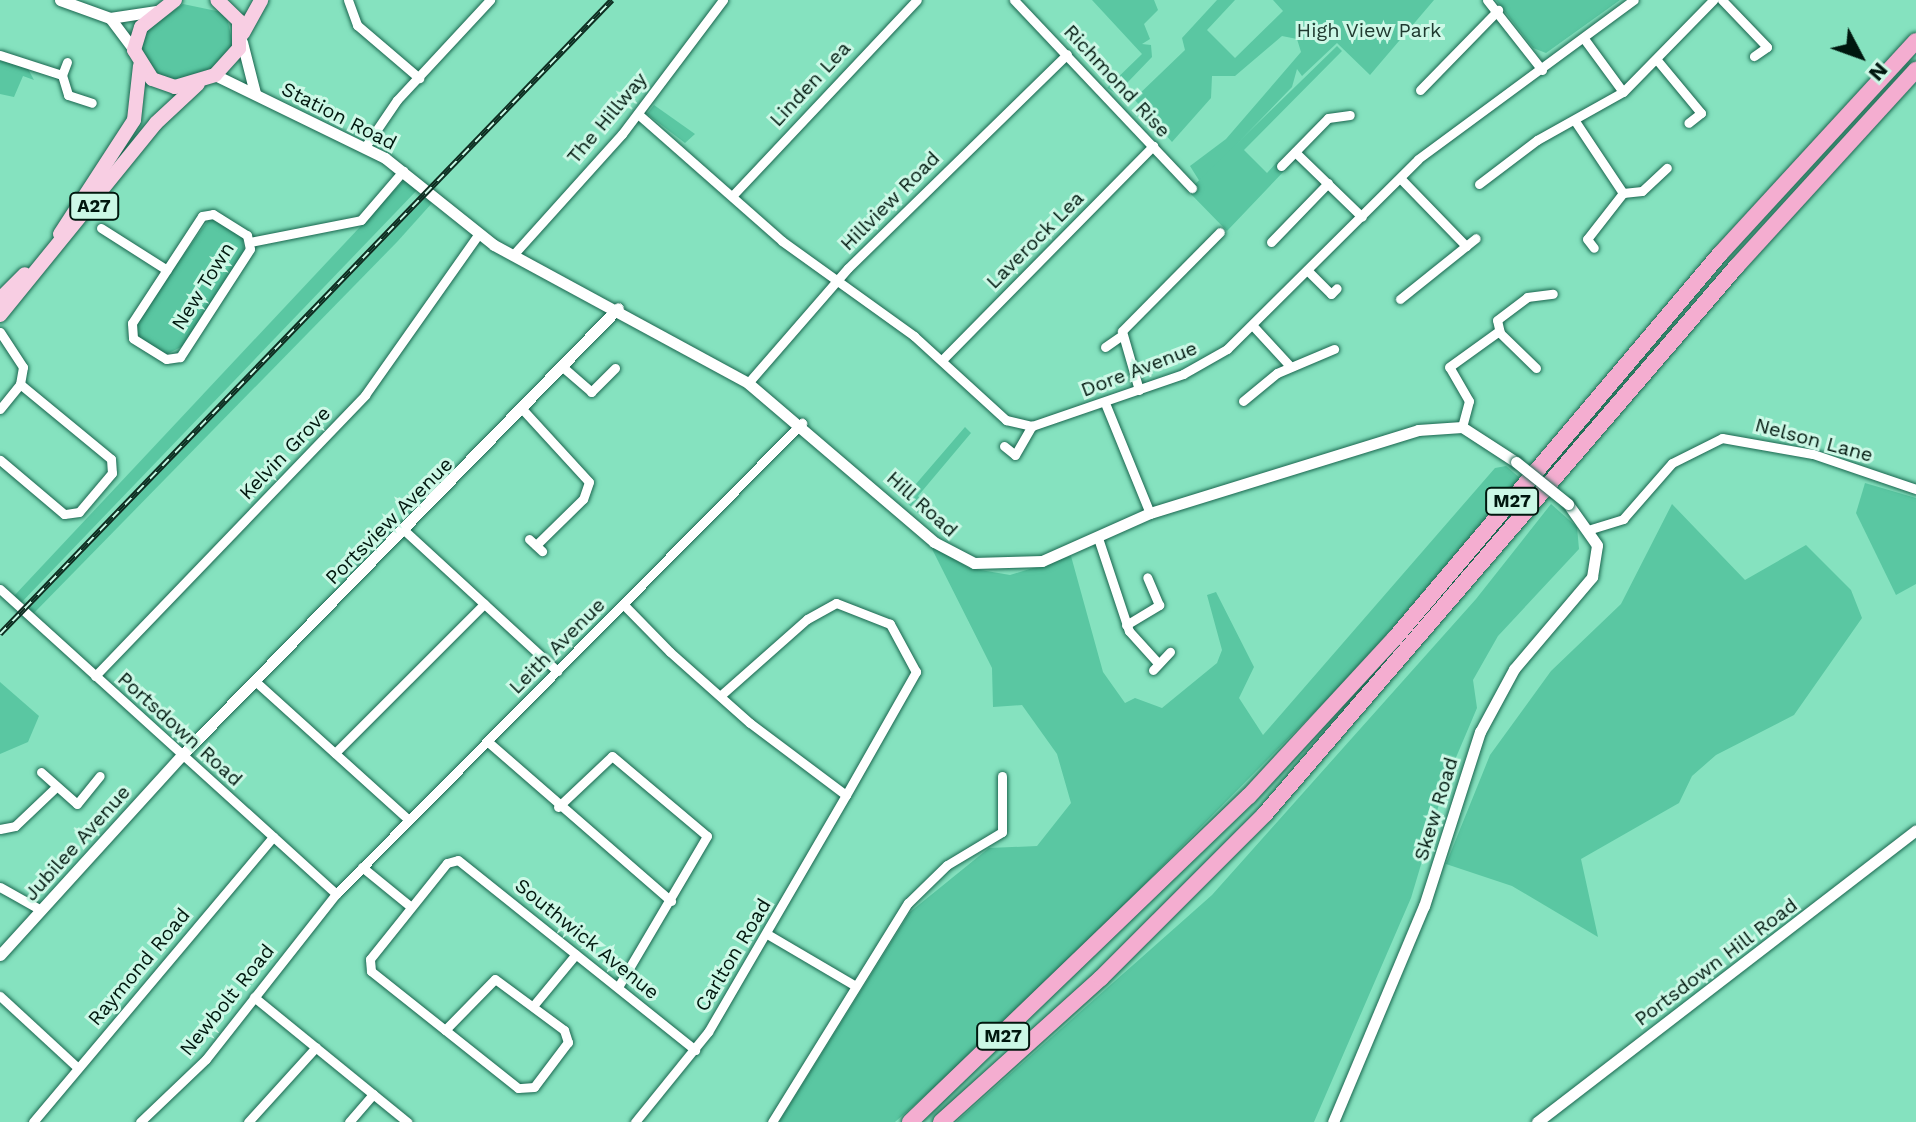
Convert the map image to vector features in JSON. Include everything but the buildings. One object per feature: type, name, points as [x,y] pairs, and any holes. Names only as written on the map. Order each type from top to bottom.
[{"type":"highway","name":"M27","points":[[910,1122],[1096,950],[1281,762],[1395,638],[1720,254],[1916,41]]},
{"type":"highway","name":"M27","points":[[941,1122],[1101,978],[1265,814],[1736,267],[1916,70]]},
{"type":"main road","points":[[175,0],[160,9],[139,30],[134,50],[140,66],[166,86],[198,84],[215,75],[242,37],[261,0]]},
{"type":"main road","points":[[217,0],[242,37]]},
{"type":"main road","name":"A27","points":[[0,299],[68,223],[129,131],[140,66]]},
{"type":"main road","name":"A27","points":[[0,315],[156,123],[198,84]]},
{"type":"street","points":[[60,0],[110,18],[160,9]]},
{"type":"street","points":[[348,0],[357,25],[419,78]]},
{"type":"street","points":[[365,147],[419,78],[490,0]]},
{"type":"street","name":"The Hillway","points":[[513,255],[638,114],[723,0]]},
{"type":"street","name":"Linden Lea","points":[[733,195],[917,0]]},
{"type":"street","name":"Richmond Rise","points":[[1014,0],[1192,188]]},
{"type":"street","points":[[1487,0],[1498,10],[1542,70]]},
{"type":"street","name":"Dore Avenue","points":[[1032,426],[1105,403],[1211,360],[1254,327],[1400,178],[1634,0]]},
{"type":"street","points":[[1479,184],[1623,92],[1713,0]]},
{"type":"street","points":[[1722,0],[1767,47],[1754,56]]},
{"type":"street","points":[[1420,90],[1498,10]]},
{"type":"street","points":[[110,18],[134,50]]},
{"type":"street","name":"Station Road","points":[[242,37],[255,93]]},
{"type":"street","points":[[1585,40],[1623,92]]},
{"type":"street","name":"Hillview Road","points":[[748,383],[835,284],[1067,54]]},
{"type":"street","points":[[0,55],[62,75]]},
{"type":"street","points":[[1657,60],[1701,113],[1688,123]]},
{"type":"street","points":[[67,62],[62,75],[68,95],[92,103]]},
{"type":"street","name":"Station Road","points":[[215,75],[365,147],[403,171],[443,205]]},
{"type":"street","points":[[638,114],[835,284],[942,360],[1006,420],[1032,426],[1015,455],[1004,446]]},
{"type":"street","points":[[1281,166],[1328,118],[1350,115]]},
{"type":"street","points":[[1575,121],[1623,193]]},
{"type":"street","name":"Laverock Lea","points":[[942,360],[1153,146]]},
{"type":"street","points":[[1295,152],[1362,217]]},
{"type":"street","points":[[1594,248],[1587,239],[1623,193],[1642,191],[1667,168]]},
{"type":"street","name":"New Town","points":[[250,242],[180,357],[169,360],[130,332],[205,214],[250,242],[361,220],[403,171]]},
{"type":"street","points":[[1400,178],[1466,246]]},
{"type":"street","points":[[1271,242],[1328,183]]},
{"type":"street","name":"Hill Road","points":[[443,205],[478,235],[618,308],[748,383],[802,423],[921,531],[964,560],[1025,565],[1098,538],[1150,513],[1405,433],[1462,427]]},
{"type":"street","points":[[1288,224],[1296,232]]},
{"type":"street","name":"New Town","points":[[101,228],[167,270]]},
{"type":"street","points":[[1105,347],[1121,336],[1220,232]]},
{"type":"street","name":"Kelvin Grove","points":[[95,676],[365,395],[478,235]]},
{"type":"street","points":[[1400,299],[1476,238]]},
{"type":"street","points":[[1309,272],[1331,294],[1337,288]]},
{"type":"street","points":[[1553,294],[1534,290],[1502,315],[1499,331],[1449,367],[1469,401],[1462,427],[1516,462],[1568,504],[1591,529]]},
{"type":"street","name":"Portsview Avenue","points":[[182,755],[565,369],[618,308]]},
{"type":"street","points":[[1254,327],[1290,366]]},
{"type":"street","points":[[1499,331],[1536,368]]},
{"type":"street","points":[[0,332],[20,359],[20,384],[0,409]]},
{"type":"street","points":[[1121,336],[1139,390]]},
{"type":"street","points":[[1243,401],[1290,366],[1334,349]]},
{"type":"street","points":[[565,369],[591,392],[615,368]]},
{"type":"street","points":[[0,460],[64,514],[79,512],[112,473],[111,459],[20,384]]},
{"type":"street","points":[[1105,403],[1150,513]]},
{"type":"street","points":[[524,411],[589,482],[583,499],[536,545]]},
{"type":"street","name":"Leith Avenue","points":[[336,894],[802,423]]},
{"type":"street","name":"Nelson Lane","points":[[1591,529],[1623,519],[1672,463],[1722,438],[1813,454],[1916,489]]},
{"type":"street","name":"Skew Road","points":[[1333,1122],[1424,906],[1480,732],[1514,669],[1592,577],[1597,545],[1591,529]]},
{"type":"street","points":[[405,531],[557,671]]},
{"type":"street","points":[[1098,538],[1126,625],[1155,666],[1170,652]]},
{"type":"street","points":[[1126,625],[1159,605],[1147,577]]},
{"type":"street","name":"Portsdown Road","points":[[0,589],[336,894]]},
{"type":"street","name":"Carlton Road","points":[[635,1122],[695,1050],[767,934],[914,682],[908,648],[890,624],[851,603],[821,609],[720,696]]},
{"type":"street","points":[[335,753],[484,604]]},
{"type":"street","points":[[623,604],[720,696],[846,795]]},
{"type":"street","points":[[255,681],[409,820]]},
{"type":"street","points":[[487,741],[558,807],[671,901]]},
{"type":"street","name":"Jubilee Avenue","points":[[0,955],[182,755]]},
{"type":"street","points":[[558,807],[605,759],[620,759],[707,836],[618,987]]},
{"type":"street","points":[[41,772],[77,804],[100,776]]},
{"type":"street","points":[[772,1122],[854,985],[919,890],[1002,832],[1002,776]]},
{"type":"street","points":[[0,829],[15,826],[56,787]]},
{"type":"street","name":"Portsdown Hill Road","points":[[1537,1122],[1916,830]]},
{"type":"street","name":"Raymond Road","points":[[33,1122],[273,837]]},
{"type":"street","name":"Southwick Avenue","points":[[411,907],[454,860],[695,1050]]},
{"type":"street","points":[[362,867],[411,907],[370,968],[445,1030],[518,1088],[530,1089],[568,1042],[533,1006],[500,980],[489,980],[445,1030]]},
{"type":"street","points":[[0,887],[41,910]]},
{"type":"street","name":"Newbolt Road","points":[[140,1122],[206,1059],[336,894]]},
{"type":"street","points":[[767,934],[854,985]]},
{"type":"street","points":[[533,1006],[576,954]]},
{"type":"street","points":[[0,996],[78,1068]]},
{"type":"street","points":[[254,997],[407,1122]]},
{"type":"street","points":[[248,1122],[316,1047]]},
{"type":"street","points":[[349,1122],[373,1094]]},
{"type":"green space","points":[[1092,0],[1154,0],[1158,10],[1144,24],[1150,39],[1142,44],[1151,45],[1152,57],[1127,83],[1126,99],[1107,88],[1142,54]]},
{"type":"green space","points":[[1217,0],[1235,0],[1207,30],[1235,58],[1283,11],[1273,0],[1434,0],[1370,75],[1337,43],[1302,76],[1297,69],[1292,87],[1200,182],[1190,166],[1226,139],[1301,52],[1297,39],[1282,36],[1235,76],[1212,76],[1211,98],[1172,142],[1134,99],[1185,50],[1182,38]]},
{"type":"green space","name":"High View Park","points":[[1496,0],[1620,0],[1546,53],[1533,48]]},
{"type":"green space","points":[[183,4],[226,13],[233,45],[215,68],[191,81],[160,79],[140,50],[146,31]]},
{"type":"green space","points":[[1337,46],[1342,51],[1244,150],[1267,173],[1277,162],[1285,170],[1227,231],[1188,191]]},
{"type":"green space","points":[[0,61],[27,67],[34,80],[23,76],[14,97],[0,94]]},
{"type":"green space","points":[[654,105],[695,134],[685,143],[647,114]]},
{"type":"green space","points":[[404,180],[419,188],[19,605],[13,597]]},
{"type":"green space","points":[[426,197],[432,203],[397,242],[32,615],[27,610]]},
{"type":"green space","points":[[210,218],[243,236],[244,253],[183,346],[165,355],[137,336],[136,321]]},
{"type":"green space","points":[[965,427],[971,433],[918,496],[925,504],[920,515],[903,499]]},
{"type":"green space","points":[[1506,466],[1520,478],[1358,668],[1031,999],[920,1100],[895,1122],[779,1122],[910,912],[989,848],[1037,846],[1071,803],[1057,754],[1022,705],[993,707],[992,668],[930,545],[969,568],[1010,575],[1071,556],[1103,672],[1125,703],[1135,698],[1162,708],[1217,663],[1222,650],[1207,595],[1216,592],[1254,667],[1239,698],[1263,735],[1495,468]]},
{"type":"green space","points":[[1865,483],[1916,498],[1916,584],[1896,595],[1856,513]]},
{"type":"green space","points":[[1551,504],[1577,527],[1579,549],[1498,636],[1473,680],[1477,708],[1446,781],[1411,898],[1314,1122],[956,1122],[1212,895],[1476,599]]},
{"type":"green space","points":[[1672,504],[1745,580],[1806,545],[1851,590],[1862,618],[1794,715],[1716,755],[1692,776],[1679,803],[1581,859],[1598,937],[1512,886],[1446,864],[1490,755],[1551,671],[1621,604]]},
{"type":"green space","points":[[0,682],[39,716],[28,742],[0,754]]},
{"type":"railway","points":[[0,634],[612,0]]}]
